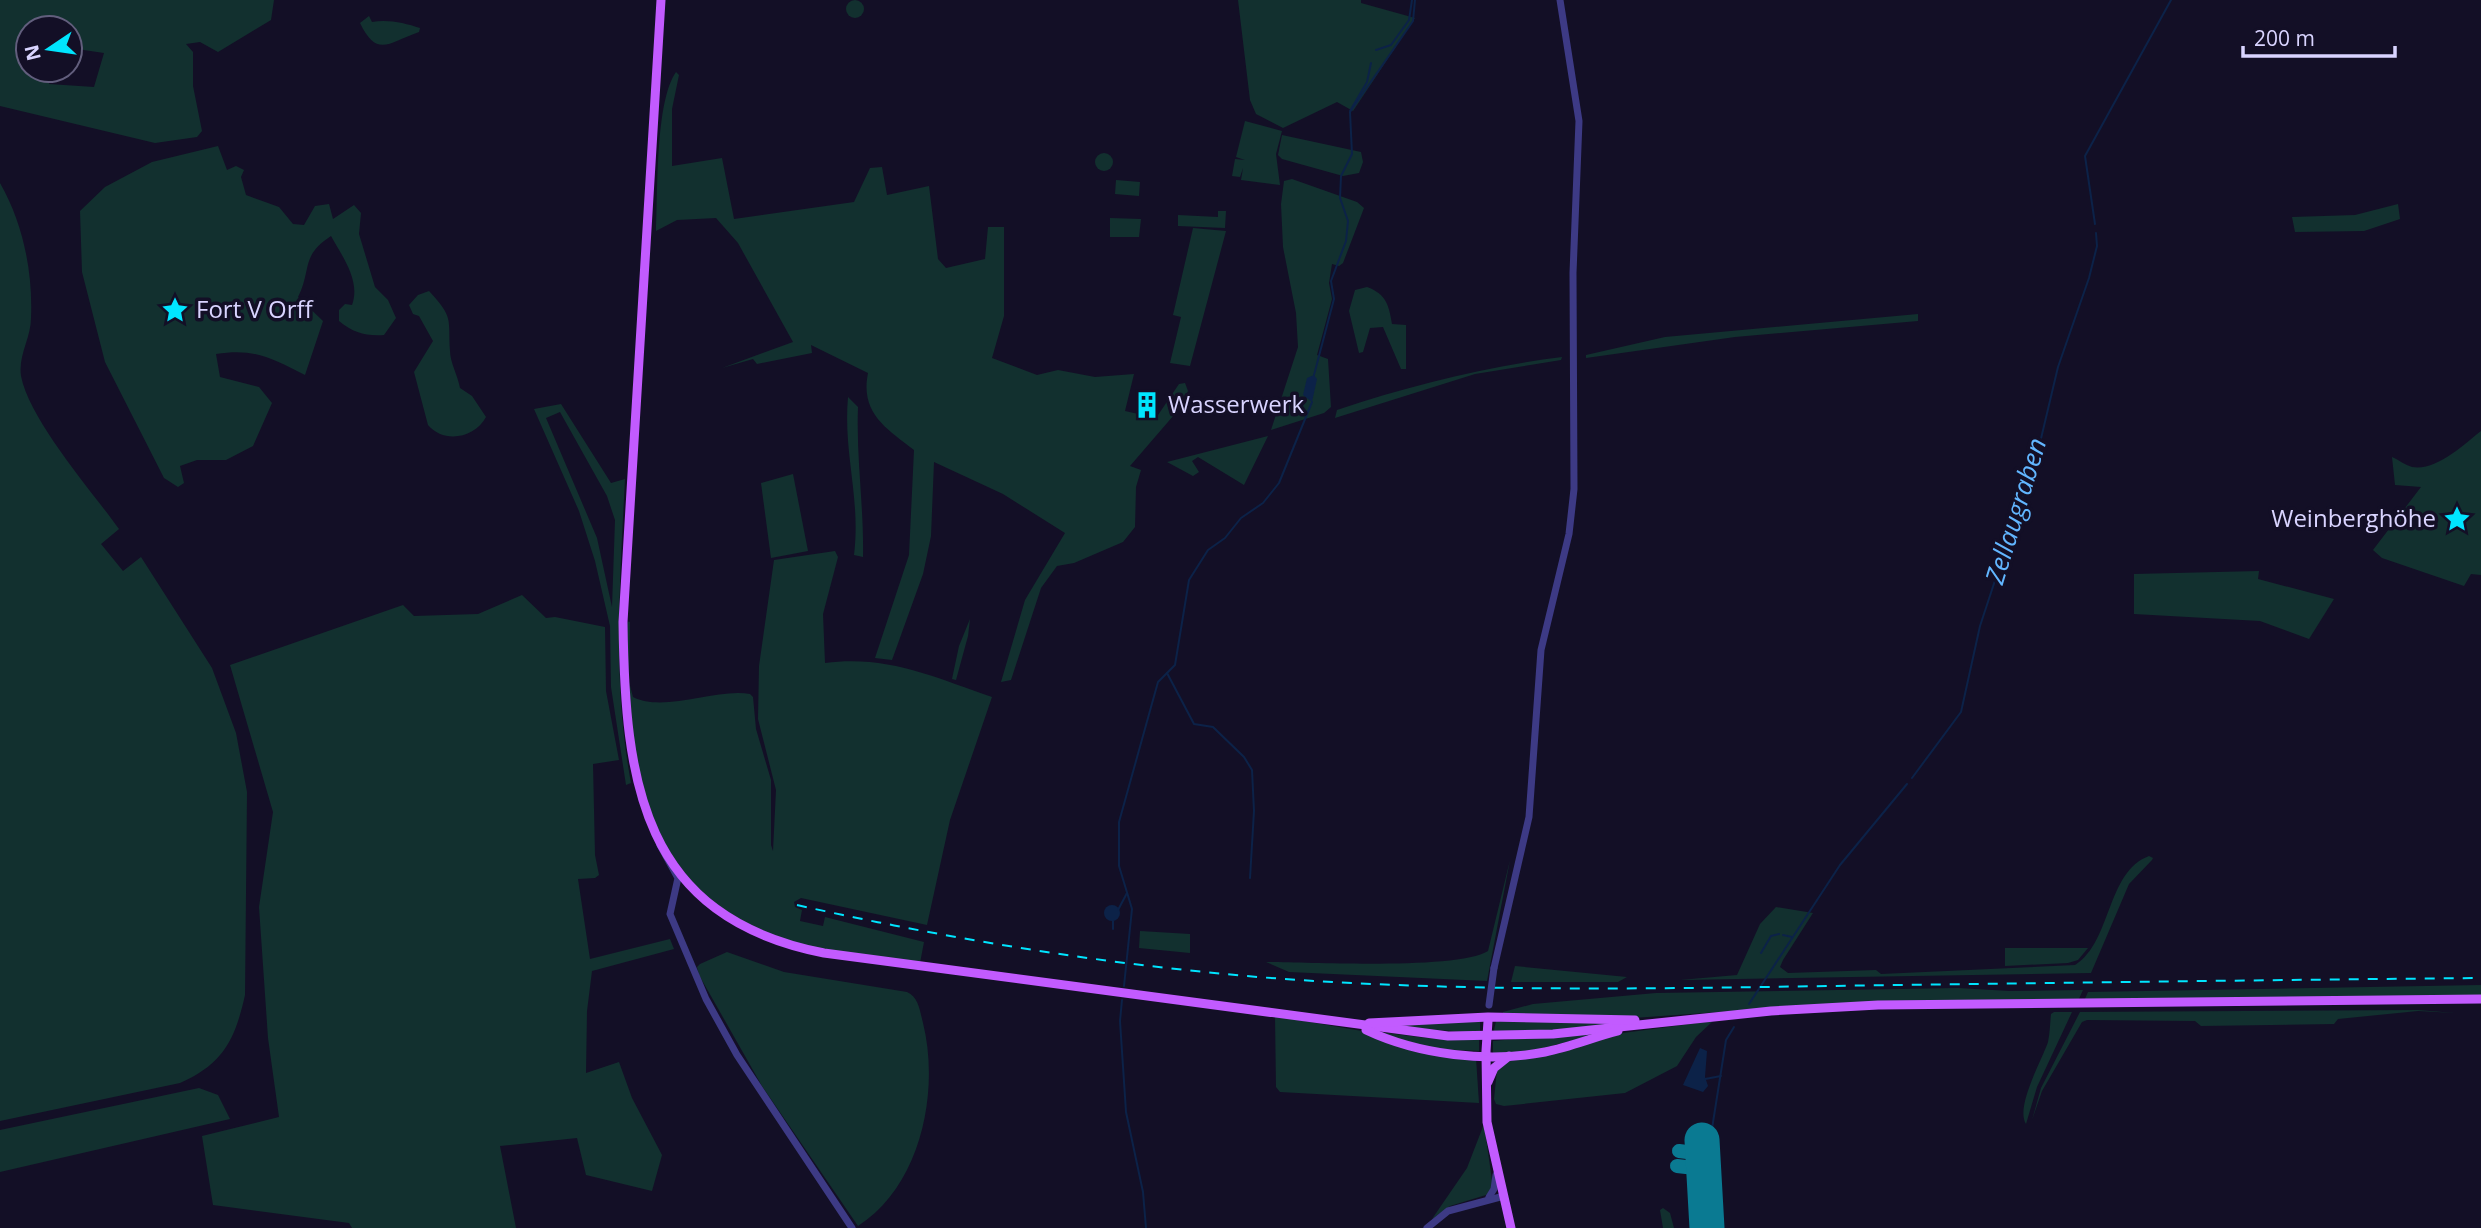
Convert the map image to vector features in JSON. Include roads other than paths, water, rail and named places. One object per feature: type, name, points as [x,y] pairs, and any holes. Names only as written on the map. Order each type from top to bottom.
[{"type":"main road","points":[[661,0],[623,622],[626,718],[644,807],[659,841],[683,878],[711,906],[750,931],[798,948],[1426,1034],[1499,1037],[1878,1004],[2481,999]]},
{"type":"main road","points":[[1350,1024],[1488,1019],[1688,1019]]},
{"type":"main road","points":[[1488,1019],[1487,1122],[1495,1160],[1496,1198],[1507,1209],[1511,1228]]},
{"type":"main road","points":[[1350,1024],[1374,1034],[1428,1049],[1509,1056],[1547,1051],[1660,1022]]},
{"type":"main road","points":[[1486,1090],[1494,1068],[1509,1056]]},
{"type":"street","points":[[1488,1019],[1494,968],[1529,817],[1541,650],[1569,534],[1574,489],[1573,273],[1579,121],[1560,0]]},
{"type":"street","points":[[659,841],[663,854],[678,878],[670,905],[673,923],[700,986],[737,1055],[852,1228]]},
{"type":"street","points":[[1427,1228],[1448,1211],[1496,1198],[1495,1160]]},
{"type":"water","points":[[1314,375],[1317,379],[1312,402],[1303,395],[1307,378]]},
{"type":"water","points":[[1112,905],[1118,907],[1118,919],[1112,921],[1106,919],[1104,913],[1106,907]]},
{"type":"water","points":[[1700,1048],[1707,1051],[1705,1077],[1708,1086],[1703,1092],[1683,1085]]},
{"type":"waterway","points":[[1376,50],[1391,45],[1409,20],[1412,0]]},
{"type":"waterway","points":[[1314,375],[1334,299],[1331,281],[1346,241],[1348,221],[1340,198],[1341,176],[1352,154],[1350,112],[1413,21],[1415,0]]},
{"type":"waterway","name":"Zellaugraben","points":[[2095,224],[2085,156],[2171,0]]},
{"type":"waterway","points":[[1350,111],[1367,82],[1371,63]]},
{"type":"waterway","name":"Zellaugraben","points":[[1912,778],[1961,712],[1980,626],[2039,447],[2058,367],[2089,278],[2097,246],[2096,233]]},
{"type":"waterway","points":[[1124,986],[1132,909],[1119,866],[1119,822],[1158,682],[1175,665],[1189,580],[1208,550],[1225,538],[1241,518],[1263,503],[1279,483],[1312,402]]},
{"type":"waterway","points":[[1167,673],[1194,724],[1213,727],[1244,757],[1252,770],[1254,811],[1250,878]]},
{"type":"waterway","name":"Zellaugraben","points":[[1749,1004],[1840,865],[1907,784]]},
{"type":"waterway","points":[[1118,910],[1127,893]]},
{"type":"waterway","points":[[1113,921],[1113,929]]},
{"type":"waterway","points":[[1761,953],[1771,936],[1779,934]]},
{"type":"waterway","points":[[1783,935],[1792,937]]},
{"type":"waterway","points":[[1122,1000],[1120,1021],[1126,1112],[1143,1192],[1146,1228]]},
{"type":"waterway","name":"Zellaugraben","points":[[1711,1135],[1726,1040],[1734,1027]]},
{"type":"waterway","points":[[1705,1079],[1721,1076]]},
{"type":"railway","points":[[797,905],[911,929],[1084,957],[1200,972],[1329,982],[1471,987],[1685,988],[2481,978]]},
{"type":"place","name":"Fort V Orff","points":[[175,310]]},
{"type":"place","name":"Wasserwerk","points":[[1147,405]]},
{"type":"place","name":"Weinberghöhe","points":[[2457,519]]}]
